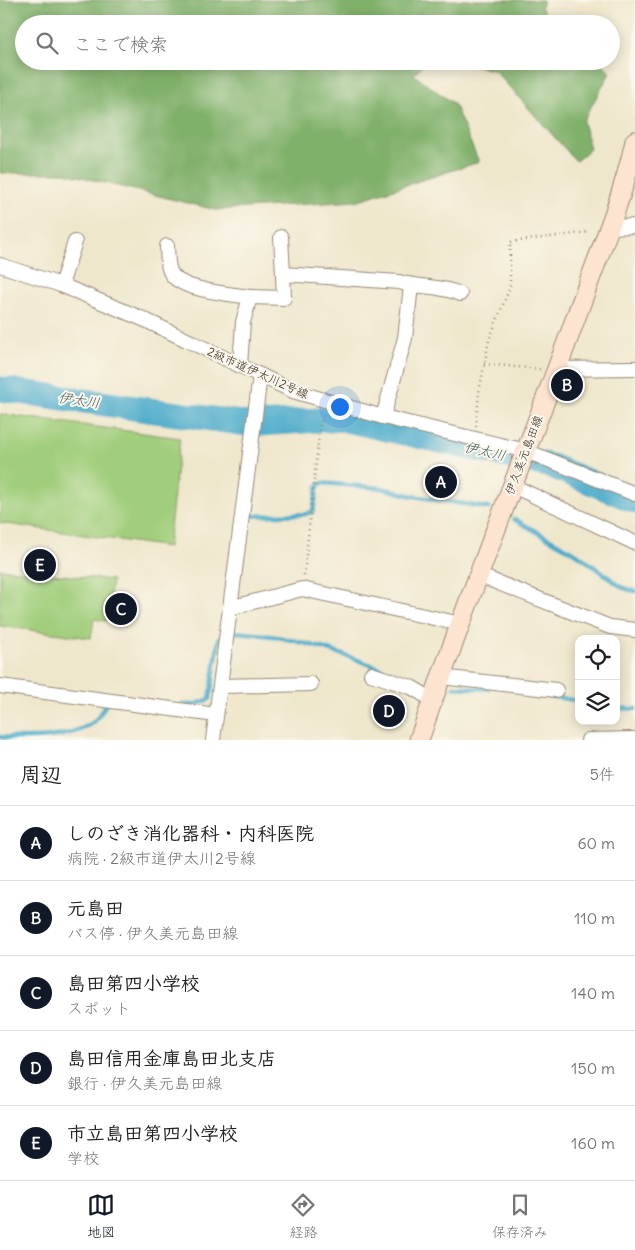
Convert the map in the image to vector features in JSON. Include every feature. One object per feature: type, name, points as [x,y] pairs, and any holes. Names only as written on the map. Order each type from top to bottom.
[{"type":"main road","name":"伊久美元島田線","points":[[419,740],[478,575],[524,459],[608,228],[635,141]]},
{"type":"street","points":[[608,228],[635,226]]},
{"type":"street","points":[[167,246],[168,268],[173,276],[189,285],[250,297],[284,298],[281,237]]},
{"type":"street","points":[[61,285],[75,242]]},
{"type":"street","name":"2級市道伊太川2号線","points":[[0,265],[61,285],[143,319],[293,391],[330,403],[474,440],[524,459],[635,494]]},
{"type":"street","points":[[283,274],[399,282],[412,286],[447,288],[460,294]]},
{"type":"street","points":[[383,417],[405,338],[412,286]]},
{"type":"street","points":[[240,366],[243,322],[250,297]]},
{"type":"street","points":[[557,369],[635,368]]},
{"type":"street","points":[[213,740],[260,376]]},
{"type":"street","points":[[513,486],[635,543]]},
{"type":"street","points":[[478,575],[610,627],[635,630]]},
{"type":"street","points":[[230,608],[302,588],[461,624]]},
{"type":"street","points":[[371,674],[411,687],[432,700]]},
{"type":"street","points":[[441,677],[556,690]]},
{"type":"street","points":[[220,686],[310,684]]},
{"type":"street","points":[[0,686],[216,715]]},
{"type":"street","points":[[588,740],[635,739]]},
{"type":"path","points":[[474,440],[484,364],[492,330],[510,287],[510,242],[608,228]]},
{"type":"path","points":[[484,364],[557,369]]},
{"type":"path","points":[[302,588],[312,517],[310,510],[317,469],[320,424],[330,403]]},
{"type":"green space","points":[[0,0],[543,0],[541,7],[546,15],[15,15],[15,70],[418,70],[414,75],[454,104],[479,162],[356,201],[216,210],[65,173],[0,173]]},
{"type":"green space","points":[[492,70],[608,70],[610,73],[583,121],[590,149],[576,161],[495,71]]},
{"type":"green space","points":[[0,414],[180,438],[168,547],[0,523]]},
{"type":"green space","points":[[0,569],[112,580],[106,621],[94,619],[91,638],[0,626]]},
{"type":"waterway","name":"伊太川","points":[[0,389],[248,424]]},
{"type":"waterway","name":"伊太川","points":[[329,420],[342,419],[552,466],[635,501]]},
{"type":"waterway","name":"伊太川","points":[[260,424],[319,420]]},
{"type":"waterway","points":[[249,516],[306,514],[313,511],[318,485],[322,483],[382,488],[413,496],[489,508]]},
{"type":"waterway","points":[[514,519],[577,554],[623,588],[635,591]]},
{"type":"waterway","points":[[235,632],[279,637],[300,642],[363,662],[404,678]]},
{"type":"waterway","points":[[183,704],[194,705],[210,699],[219,638]]},
{"type":"waterway","points":[[414,682],[423,685]]},
{"type":"waterway","points":[[454,687],[488,689]]},
{"type":"waterway","points":[[548,696],[575,700]]},
{"type":"waterway","points":[[0,737],[35,738],[70,733],[94,722],[107,702]]},
{"type":"waterway","points":[[620,708],[635,709]]},
{"type":"place","name":"元島田","points":[[567,385]]},
{"type":"place","name":"しのざき消化器科・内科医院","points":[[441,482]]},
{"type":"place","name":"市立島田第四小学校","points":[[40,565]]},
{"type":"place","name":"島田第四小学校","points":[[121,609]]},
{"type":"place","name":"島田信用金庫島田北支店","points":[[389,711]]}]
